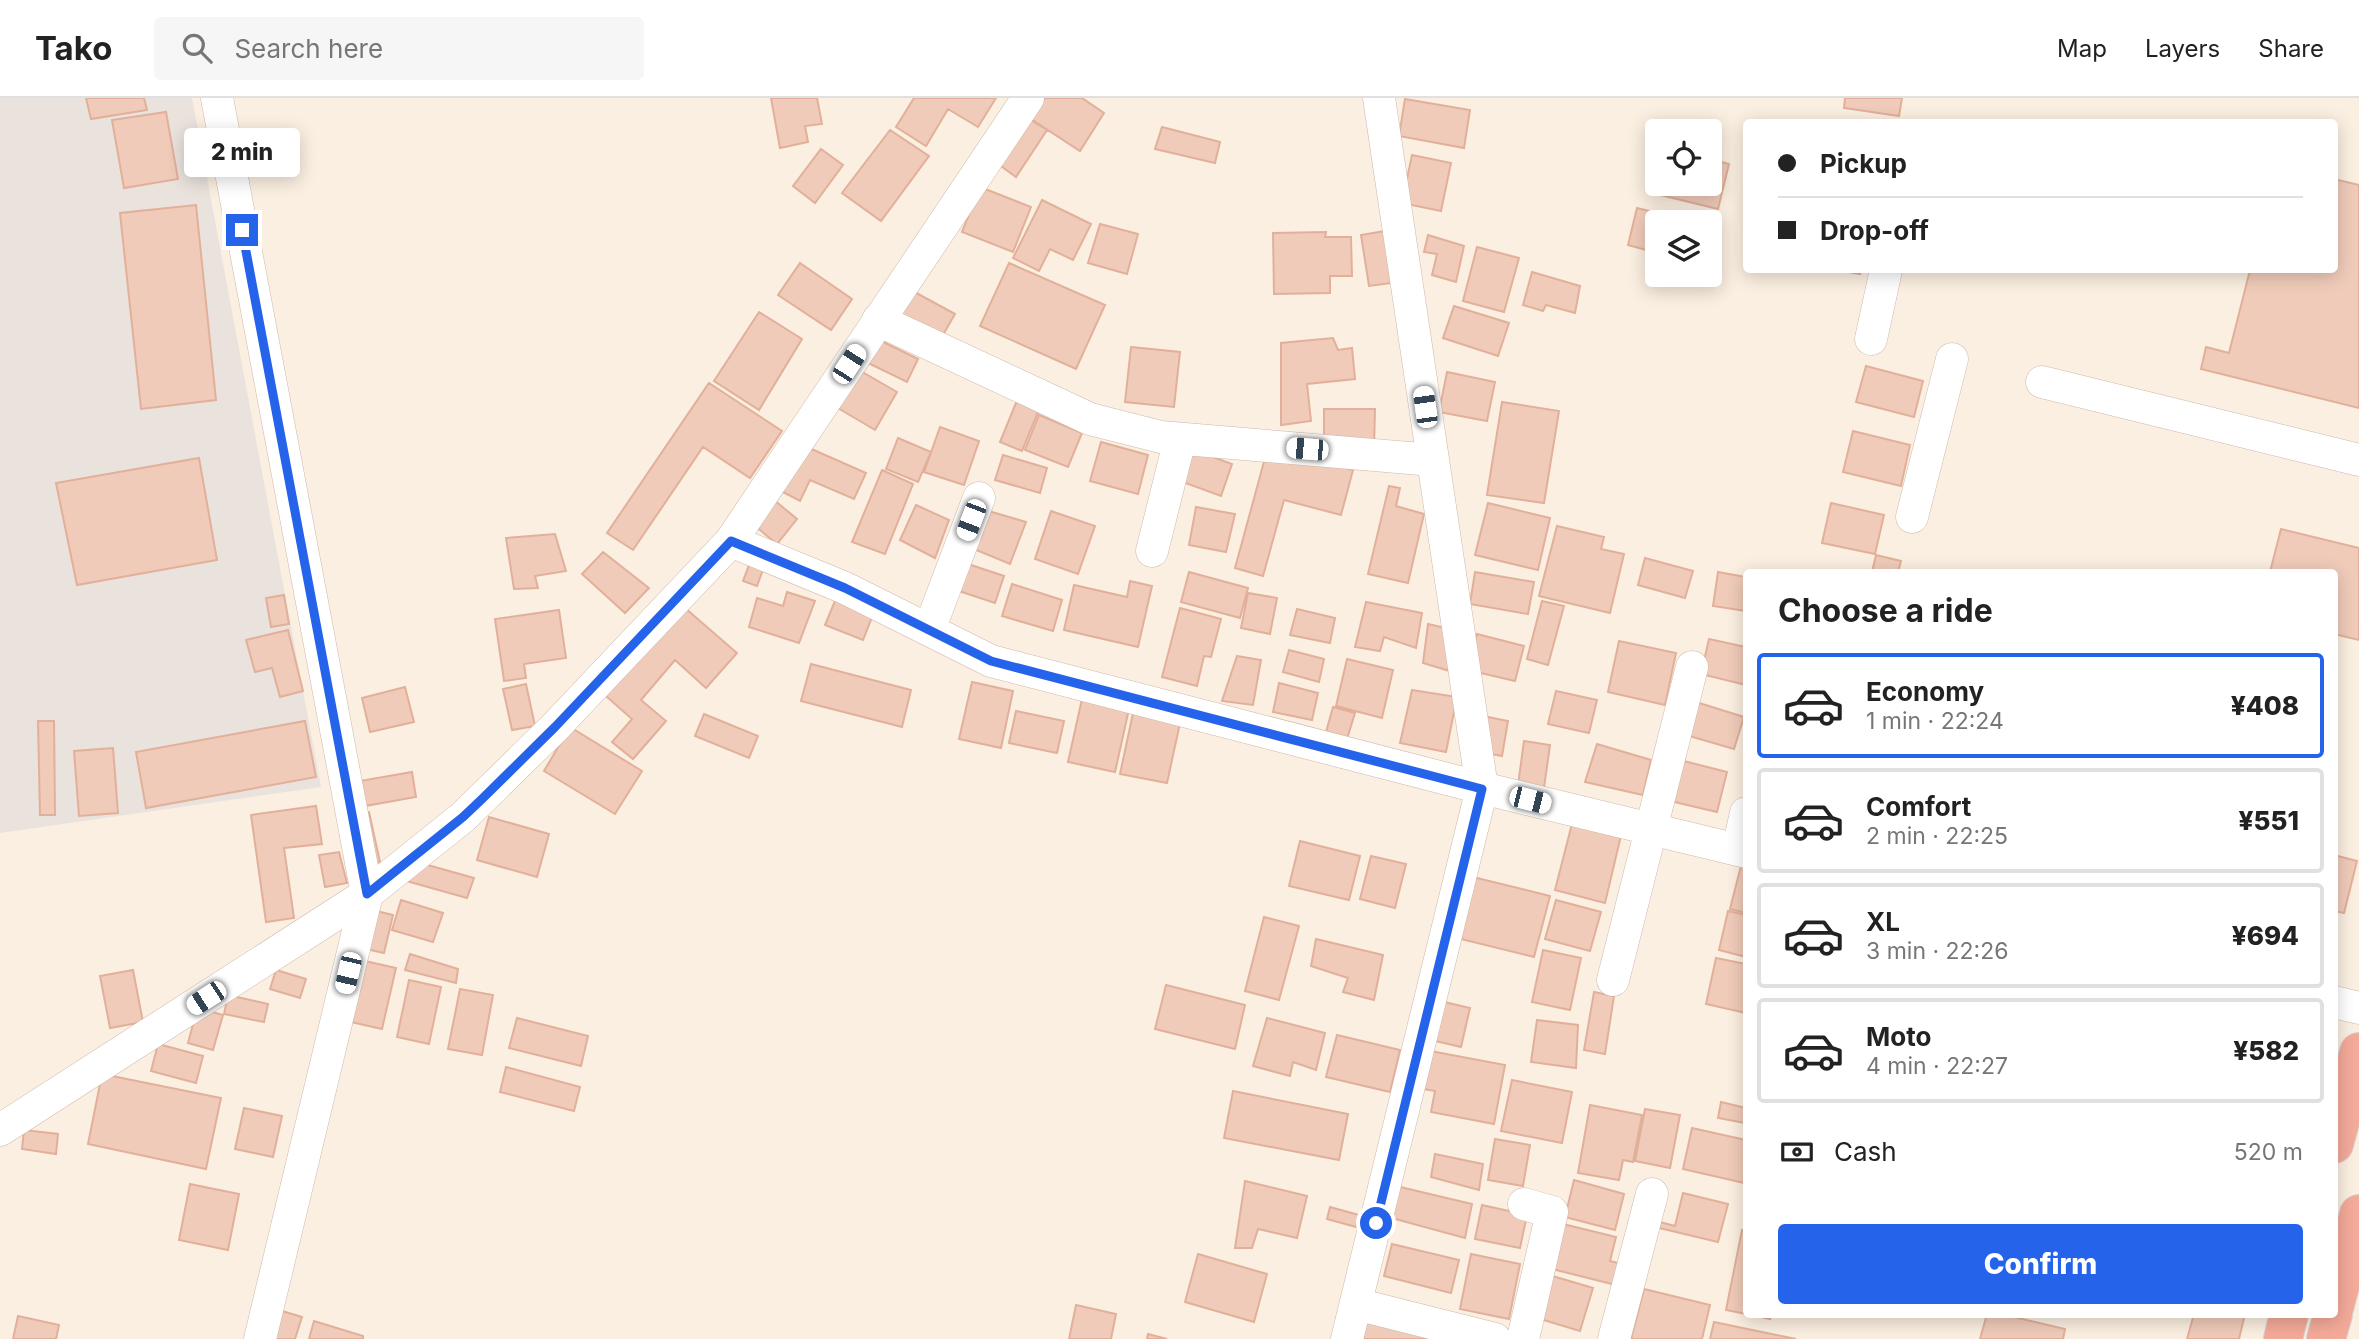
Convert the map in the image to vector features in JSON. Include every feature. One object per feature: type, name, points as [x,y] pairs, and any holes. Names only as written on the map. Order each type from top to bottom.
[{"type":"highway","points":[[2338,1129],[2359,1052]]},
{"type":"highway","points":[[2338,1293],[2359,1214]]},
{"type":"highway","points":[[2283,1339],[2288,1318]]},
{"type":"highway","points":[[2326,1339],[2332,1318]]},
{"type":"street","points":[[217,98],[367,894],[260,1339]]},
{"type":"street","points":[[0,1130],[367,894],[463,817],[555,727],[731,541],[1028,98]]},
{"type":"street","points":[[1347,1339],[1482,789],[1379,98]]},
{"type":"street","points":[[1871,340],[1885,273]]},
{"type":"street","points":[[878,320],[1090,419],[1161,437],[1433,460]]},
{"type":"street","points":[[1912,517],[1952,359]]},
{"type":"street","points":[[2042,382],[2359,460]]},
{"type":"street","points":[[1152,551],[1180,439]]},
{"type":"street","points":[[929,630],[979,498]]},
{"type":"street","points":[[731,541],[845,588],[991,661],[1482,789],[1742,851]]},
{"type":"street","points":[[1613,980],[1692,667]]},
{"type":"street","points":[[2338,1003],[2359,1008]]},
{"type":"street","points":[[1614,1339],[1653,1194]]},
{"type":"street","points":[[1523,1339],[1552,1212],[1524,1204]]},
{"type":"street","points":[[1356,1304],[1495,1339]]},
{"type":"shaded area","points":[[0,98],[192,98],[321,787],[0,833]]},
{"type":"building","points":[[86,98],[144,98],[147,110],[91,119]]},
{"type":"building","points":[[771,98],[817,98],[822,124],[805,126],[808,142],[780,148]]},
{"type":"building","points":[[914,98],[996,98],[978,127],[948,109],[926,146],[896,127]]},
{"type":"building","points":[[1045,98],[1082,98],[1104,113],[1080,151],[1031,119]]},
{"type":"building","points":[[1845,98],[1902,98],[1899,116],[1844,108]]},
{"type":"building","points":[[1405,99],[1470,110],[1464,148],[1399,136]]},
{"type":"building","points":[[166,112],[178,179],[124,188],[112,120]]},
{"type":"building","points":[[1021,114],[1047,130],[1016,177],[994,161]]},
{"type":"building","points":[[1162,127],[1220,142],[1215,163],[1155,149]]},
{"type":"building","points":[[890,130],[929,156],[881,221],[842,193]]},
{"type":"building","points":[[821,149],[843,165],[815,203],[793,186]]},
{"type":"building","points":[[1412,155],[1451,163],[1441,211],[1402,203]]},
{"type":"building","points":[[1722,162],[1729,164],[1722,193]]},
{"type":"building","points":[[2338,180],[2359,185],[2359,408],[2201,369],[2206,347],[2229,353],[2249,273],[2338,273]]},
{"type":"building","points":[[980,187],[1031,207],[1013,252],[962,232]]},
{"type":"building","points":[[1664,196],[1721,196],[1718,209]]},
{"type":"building","points":[[1042,200],[1091,224],[1073,260],[1050,249],[1039,271],[1013,258]]},
{"type":"building","points":[[196,205],[216,400],[141,409],[120,213]]},
{"type":"building","points":[[1637,208],[1645,210],[1645,250],[1628,245]]},
{"type":"building","points":[[1100,224],[1138,234],[1127,274],[1088,263]]},
{"type":"building","points":[[1385,231],[1392,283],[1369,286],[1361,235]]},
{"type":"building","points":[[1326,232],[1325,237],[1351,237],[1352,276],[1330,276],[1330,293],[1274,294],[1273,233]]},
{"type":"building","points":[[1428,235],[1464,246],[1456,282],[1432,275],[1437,254],[1424,252]]},
{"type":"building","points":[[1477,247],[1519,258],[1504,312],[1463,301]]},
{"type":"building","points":[[800,263],[852,299],[831,330],[778,295]]},
{"type":"building","points":[[1009,263],[1105,305],[1076,369],[980,326]]},
{"type":"building","points":[[1532,272],[1580,286],[1575,313],[1546,305],[1543,311],[1523,305]]},
{"type":"building","points":[[909,289],[955,314],[939,342],[892,318]]},
{"type":"building","points":[[1454,306],[1509,323],[1498,356],[1443,338]]},
{"type":"building","points":[[759,312],[802,339],[759,410],[714,381]]},
{"type":"building","points":[[875,338],[918,359],[907,382],[864,361]]},
{"type":"building","points":[[1333,338],[1338,350],[1352,348],[1355,379],[1307,384],[1311,421],[1281,425],[1281,343]]},
{"type":"building","points":[[1131,347],[1180,352],[1174,407],[1125,402]]},
{"type":"building","points":[[852,366],[897,392],[875,430],[831,404]]},
{"type":"building","points":[[1866,366],[1923,381],[1914,417],[1856,402]]},
{"type":"building","points":[[1447,372],[1495,382],[1487,421],[1439,412]]},
{"type":"building","points":[[709,383],[782,431],[750,478],[703,447],[633,550],[607,533]]},
{"type":"building","points":[[1018,398],[1040,407],[1022,451],[1000,442]]},
{"type":"building","points":[[1502,402],[1559,411],[1544,503],[1487,495]]},
{"type":"building","points":[[1324,409],[1375,409],[1374,448],[1324,447]]},
{"type":"building","points":[[1039,415],[1082,433],[1068,467],[1025,450]]},
{"type":"building","points":[[940,427],[979,441],[964,485],[924,472]]},
{"type":"building","points":[[1853,431],[1910,445],[1901,486],[1843,472]]},
{"type":"building","points":[[898,438],[931,452],[918,482],[886,469]]},
{"type":"building","points":[[1101,442],[1148,455],[1138,494],[1090,481]]},
{"type":"building","points":[[807,447],[866,473],[854,499],[810,480],[800,501],[781,491]]},
{"type":"building","points":[[1268,447],[1353,470],[1341,515],[1284,500],[1263,576],[1235,568]]},
{"type":"building","points":[[1191,449],[1232,464],[1221,496],[1180,481]]},
{"type":"building","points":[[1003,455],[1047,468],[1040,493],[995,480]]},
{"type":"building","points":[[199,458],[217,560],[77,585],[56,483]]},
{"type":"building","points":[[882,470],[913,484],[885,554],[852,542]]},
{"type":"building","points":[[1389,486],[1400,488],[1396,506],[1424,514],[1408,583],[1368,574]]},
{"type":"building","points":[[768,495],[797,519],[777,544],[749,521]]},
{"type":"building","points":[[1488,503],[1550,518],[1538,570],[1475,555]]},
{"type":"building","points":[[1831,503],[1884,515],[1875,554],[1822,543]]},
{"type":"building","points":[[916,505],[949,520],[935,558],[900,540]]},
{"type":"building","points":[[1196,507],[1235,514],[1226,552],[1189,545]]},
{"type":"building","points":[[985,510],[1026,522],[1010,564],[969,547]]},
{"type":"building","points":[[1051,511],[1095,526],[1078,574],[1035,559]]},
{"type":"building","points":[[1557,526],[1604,537],[1601,549],[1624,554],[1610,613],[1539,596]]},
{"type":"building","points":[[2281,529],[2359,548],[2359,640],[2338,635],[2338,569],[2271,569]]},
{"type":"building","points":[[555,534],[566,571],[535,576],[538,588],[514,589],[506,538]]},
{"type":"building","points":[[603,552],[649,588],[625,613],[582,574]]},
{"type":"building","points":[[1876,555],[1901,561],[1899,569],[1873,569]]},
{"type":"building","points":[[1645,558],[1693,571],[1685,598],[1638,585]]},
{"type":"building","points":[[751,560],[765,564],[757,586],[743,581]]},
{"type":"building","points":[[962,562],[1004,576],[995,603],[953,589]]},
{"type":"building","points":[[1189,572],[1248,588],[1240,618],[1181,602]]},
{"type":"building","points":[[1475,572],[1534,582],[1528,614],[1470,604]]},
{"type":"building","points":[[1718,572],[1743,576],[1743,611],[1713,606]]},
{"type":"building","points":[[1130,581],[1152,586],[1138,647],[1064,630],[1074,585],[1127,597]]},
{"type":"building","points":[[1012,584],[1062,600],[1053,631],[1002,616]]},
{"type":"building","points":[[787,592],[815,601],[799,643],[749,627],[757,598],[783,606]]},
{"type":"building","points":[[1248,593],[1277,598],[1270,634],[1241,628]]},
{"type":"building","points":[[284,595],[289,624],[271,627],[266,598]]},
{"type":"building","points":[[837,596],[874,612],[863,640],[825,625]]},
{"type":"building","points":[[677,601],[737,653],[706,688],[675,660],[641,700],[666,721],[633,759],[612,742],[632,719],[599,690]]},
{"type":"building","points":[[1542,601],[1564,606],[1548,665],[1527,659]]},
{"type":"building","points":[[1366,602],[1422,613],[1416,648],[1384,637],[1380,651],[1355,647]]},
{"type":"building","points":[[1180,608],[1221,619],[1211,657],[1204,656],[1197,686],[1162,677]]},
{"type":"building","points":[[1297,609],[1335,618],[1330,643],[1290,635]]},
{"type":"building","points":[[559,610],[566,658],[524,664],[526,678],[504,681],[495,619]]},
{"type":"building","points":[[1428,624],[1446,628],[1453,672],[1423,663]]},
{"type":"building","points":[[288,630],[303,691],[280,697],[272,668],[255,672],[246,640]]},
{"type":"building","points":[[1477,634],[1524,646],[1515,681],[1468,670]]},
{"type":"building","points":[[1709,639],[1743,646],[1743,684],[1701,674]]},
{"type":"building","points":[[1619,641],[1676,653],[1665,705],[1608,692]]},
{"type":"building","points":[[1289,650],[1324,659],[1319,682],[1283,672]]},
{"type":"building","points":[[1237,656],[1261,660],[1253,705],[1222,701]]},
{"type":"building","points":[[1347,659],[1393,670],[1382,718],[1336,706]]},
{"type":"building","points":[[811,664],[911,690],[902,727],[801,701]]},
{"type":"building","points":[[972,682],[1013,691],[1001,748],[959,739]]},
{"type":"building","points":[[1279,683],[1318,693],[1312,720],[1273,712]]},
{"type":"building","points":[[526,684],[535,726],[512,730],[503,689]]},
{"type":"building","points":[[405,687],[414,722],[370,732],[362,698]]},
{"type":"building","points":[[1412,690],[1457,697],[1446,752],[1400,743]]},
{"type":"building","points":[[1556,691],[1597,700],[1589,733],[1548,724]]},
{"type":"building","points":[[1082,699],[1129,709],[1115,772],[1068,762]]},
{"type":"building","points":[[1696,702],[1743,717],[1734,749],[1686,735]]},
{"type":"building","points":[[1135,704],[1182,714],[1167,783],[1120,774]]},
{"type":"building","points":[[1333,707],[1355,713],[1347,739],[1326,732]]},
{"type":"building","points":[[1016,711],[1064,721],[1057,753],[1009,743]]},
{"type":"building","points":[[704,714],[758,736],[749,758],[695,736]]},
{"type":"building","points":[[1483,716],[1508,721],[1502,756],[1485,753]]},
{"type":"building","points":[[38,721],[54,721],[55,815],[40,815]]},
{"type":"building","points":[[305,721],[316,777],[146,808],[136,752]]},
{"type":"building","points":[[570,727],[642,771],[615,814],[544,771]]},
{"type":"building","points":[[1524,741],[1550,745],[1544,788],[1518,785]]},
{"type":"building","points":[[1597,744],[1651,760],[1643,795],[1585,782]]},
{"type":"building","points":[[113,748],[118,813],[79,816],[74,751]]},
{"type":"building","points":[[1676,759],[1727,772],[1717,812],[1666,800]]},
{"type":"building","points":[[412,772],[416,797],[365,806],[360,781]]},
{"type":"building","points":[[316,806],[322,844],[284,848],[294,918],[266,922],[251,815]]},
{"type":"building","points":[[369,812],[380,862],[367,866],[357,816]]},
{"type":"building","points":[[1574,816],[1623,827],[1605,903],[1555,890]]},
{"type":"building","points":[[489,817],[549,834],[537,877],[477,860]]},
{"type":"building","points":[[1300,841],[1360,856],[1349,900],[1289,886]]},
{"type":"building","points":[[339,852],[347,883],[325,887],[319,855]]},
{"type":"building","points":[[1371,856],[1406,864],[1395,908],[1360,899]]},
{"type":"building","points":[[2338,856],[2357,861],[2344,913],[2338,912]]},
{"type":"building","points":[[1743,858],[1743,912],[1730,909]]},
{"type":"building","points":[[424,864],[474,878],[467,898],[403,880]]},
{"type":"building","points":[[1473,877],[1550,896],[1534,957],[1457,938]]},
{"type":"building","points":[[401,900],[443,913],[433,942],[392,930]]},
{"type":"building","points":[[1556,900],[1601,912],[1590,951],[1545,939]]},
{"type":"building","points":[[368,909],[393,915],[384,953],[357,947]]},
{"type":"building","points":[[1728,911],[1743,914],[1743,956],[1719,950]]},
{"type":"building","points":[[1264,917],[1299,926],[1279,1000],[1245,991]]},
{"type":"building","points":[[1316,939],[1383,955],[1374,1000],[1343,992],[1348,978],[1311,966]]},
{"type":"building","points":[[1543,950],[1581,958],[1570,1010],[1532,1002]]},
{"type":"building","points":[[410,954],[458,969],[456,983],[405,970]]},
{"type":"building","points":[[1716,958],[1743,963],[1743,1012],[1706,1004]]},
{"type":"building","points":[[356,959],[396,968],[382,1029],[342,1020]]},
{"type":"building","points":[[133,970],[143,1022],[110,1028],[100,976]]},
{"type":"building","points":[[276,970],[306,979],[300,998],[270,989]]},
{"type":"building","points":[[409,980],[441,987],[429,1044],[397,1037]]},
{"type":"building","points":[[1166,985],[1245,1005],[1235,1049],[1155,1029]]},
{"type":"building","points":[[460,989],[493,995],[482,1055],[448,1049]]},
{"type":"building","points":[[1594,992],[1614,996],[1605,1054],[1584,1050]]},
{"type":"building","points":[[228,995],[268,1004],[264,1022],[224,1014]]},
{"type":"building","points":[[1436,1000],[1470,1008],[1461,1047],[1427,1039]]},
{"type":"building","points":[[209,1011],[223,1015],[213,1050],[188,1043],[195,1017]]},
{"type":"building","points":[[517,1018],[588,1036],[581,1066],[509,1048]]},
{"type":"building","points":[[1267,1018],[1325,1033],[1316,1070],[1293,1062],[1290,1076],[1253,1066]]},
{"type":"building","points":[[1537,1020],[1578,1025],[1576,1068],[1531,1062]]},
{"type":"building","points":[[1337,1035],[1400,1050],[1390,1092],[1326,1077]]},
{"type":"building","points":[[158,1044],[203,1056],[196,1083],[151,1071]]},
{"type":"building","points":[[1425,1050],[1505,1065],[1494,1124],[1431,1112],[1435,1091],[1417,1088]]},
{"type":"building","points":[[506,1067],[580,1087],[574,1111],[500,1092]]},
{"type":"building","points":[[102,1074],[221,1098],[206,1169],[88,1144]]},
{"type":"building","points":[[1512,1080],[1572,1092],[1562,1143],[1501,1131]]},
{"type":"building","points":[[1233,1091],[1348,1114],[1339,1160],[1224,1138]]},
{"type":"building","points":[[1721,1102],[1743,1107],[1743,1123],[1718,1118]]},
{"type":"building","points":[[1590,1105],[1642,1115],[1633,1162],[1623,1160],[1619,1180],[1578,1173]]},
{"type":"building","points":[[244,1108],[282,1116],[273,1157],[235,1149]]},
{"type":"building","points":[[1645,1109],[1680,1115],[1670,1168],[1635,1161]]},
{"type":"building","points":[[1692,1128],[1743,1139],[1743,1183],[1683,1169]]},
{"type":"building","points":[[24,1130],[58,1134],[56,1154],[22,1149]]},
{"type":"building","points":[[1495,1139],[1530,1145],[1523,1186],[1488,1180]]},
{"type":"building","points":[[1435,1154],[1483,1164],[1479,1190],[1431,1177]]},
{"type":"building","points":[[1574,1180],[1624,1194],[1615,1230],[1565,1217]]},
{"type":"building","points":[[1245,1181],[1307,1196],[1297,1238],[1258,1229],[1252,1248],[1235,1248]]},
{"type":"building","points":[[190,1184],[239,1194],[228,1250],[179,1240]]},
{"type":"building","points":[[1396,1186],[1472,1204],[1465,1238],[1388,1217]]},
{"type":"building","points":[[1683,1193],[1728,1204],[1718,1242],[1655,1227],[1656,1221],[1675,1226]]},
{"type":"building","points":[[1482,1205],[1527,1215],[1520,1248],[1475,1239]]},
{"type":"building","points":[[1330,1207],[1359,1215],[1356,1227],[1327,1219]]},
{"type":"building","points":[[1563,1224],[1616,1237],[1610,1261],[1626,1265],[1620,1286],[1552,1269]]},
{"type":"building","points":[[1742,1230],[1743,1313],[1726,1310]]},
{"type":"building","points":[[1392,1244],[1459,1260],[1451,1293],[1384,1276]]},
{"type":"building","points":[[1198,1254],[1267,1274],[1254,1322],[1185,1302]]},
{"type":"building","points":[[1471,1254],[1520,1264],[1509,1319],[1460,1309]]},
{"type":"building","points":[[1549,1275],[1593,1288],[1580,1331],[1537,1318]]},
{"type":"building","points":[[1644,1289],[1710,1305],[1702,1339],[1631,1339]]},
{"type":"building","points":[[1076,1305],[1116,1314],[1111,1339],[1069,1339]]},
{"type":"building","points":[[272,1308],[302,1317],[295,1339],[263,1339]]},
{"type":"building","points":[[1368,1315],[1440,1339],[1363,1339]]},
{"type":"building","points":[[18,1316],[59,1325],[56,1339],[13,1339]]},
{"type":"building","points":[[1986,1318],[2018,1318],[2065,1329],[2063,1339],[1980,1339]]},
{"type":"building","points":[[2193,1318],[2244,1318],[2239,1339],[2187,1339]]},
{"type":"building","points":[[314,1321],[363,1336],[363,1339],[309,1339]]},
{"type":"building","points":[[1714,1322],[1796,1339],[1710,1339]]},
{"type":"building","points":[[1148,1334],[1167,1339],[1147,1339]]},
{"type":"route","points":[[242,230],[367,894],[482,799],[555,727],[731,541],[845,588],[991,661],[1482,789],[1376,1223]]}]
